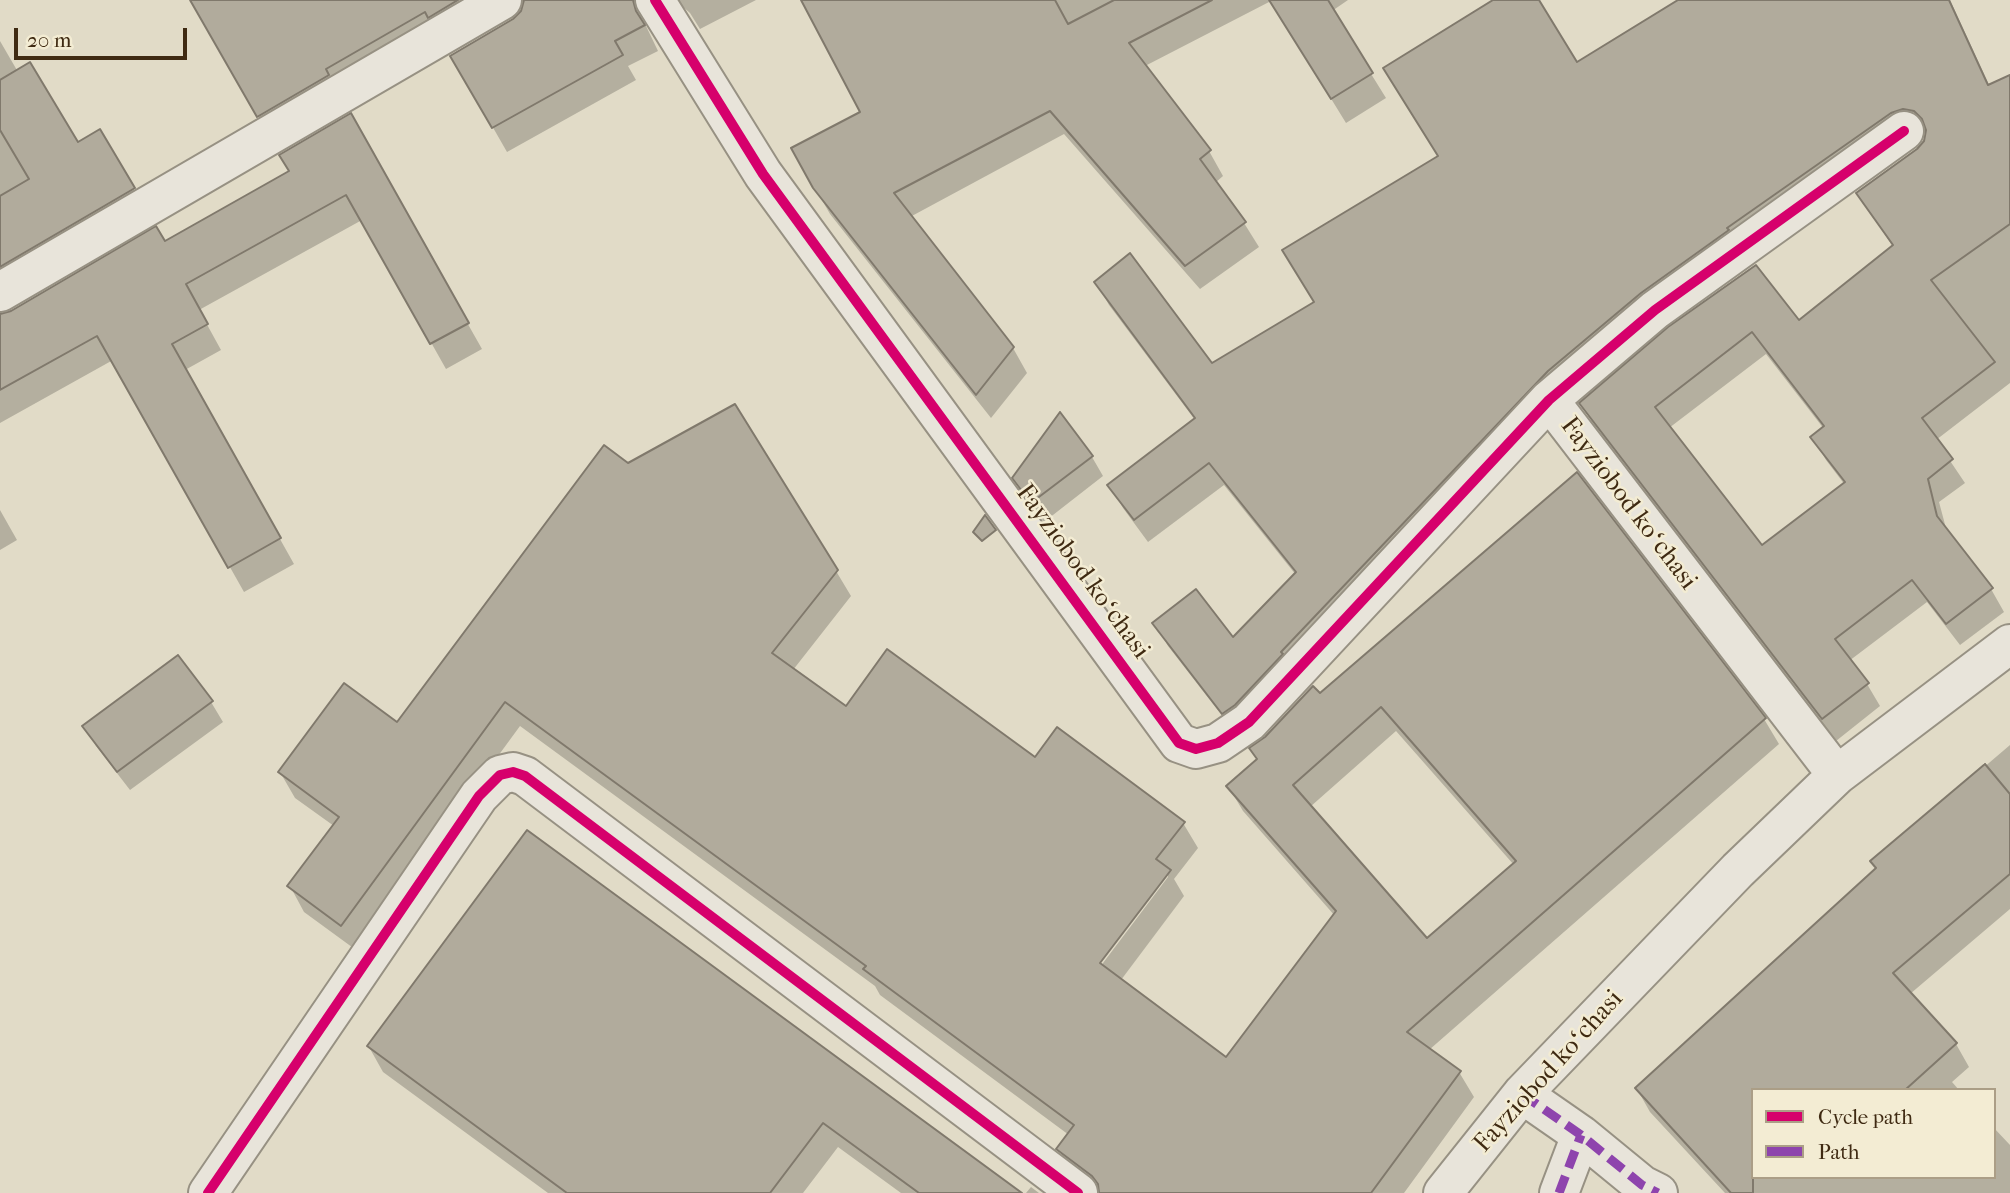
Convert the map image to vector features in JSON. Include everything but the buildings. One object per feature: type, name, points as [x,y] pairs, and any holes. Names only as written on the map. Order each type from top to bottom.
[{"type":"street","points":[[0,292],[502,0]]},
{"type":"street","name":"Fayziobod koʻchasi","points":[[654,0],[763,174],[1179,743],[1196,749],[1218,743],[1249,722],[1549,400],[1837,775]]},
{"type":"street","points":[[1549,400],[1655,310],[1904,131]]},
{"type":"street","name":"Fayziobod koʻchasi","points":[[1443,1193],[1522,1094],[1738,870],[1837,775],[2010,644]]},
{"type":"street","points":[[208,1193],[479,796],[500,775],[513,772],[525,776],[1078,1193]]},
{"type":"street","points":[[1522,1094],[1581,1136],[1642,1185],[1658,1193]]},
{"type":"street","points":[[1559,1193],[1581,1136]]},
{"type":"marked path","points":[[1522,1094],[1581,1135],[1642,1185],[1658,1193]]},
{"type":"marked path","points":[[1559,1193],[1581,1135]]},
{"type":"cycle path","points":[[655,0],[763,174],[1179,743],[1196,749],[1218,743],[1249,722],[1549,400],[1655,310],[1904,131]]},
{"type":"cycle path","points":[[208,1193],[479,796],[500,775],[513,772],[525,776],[1078,1193]]}]
